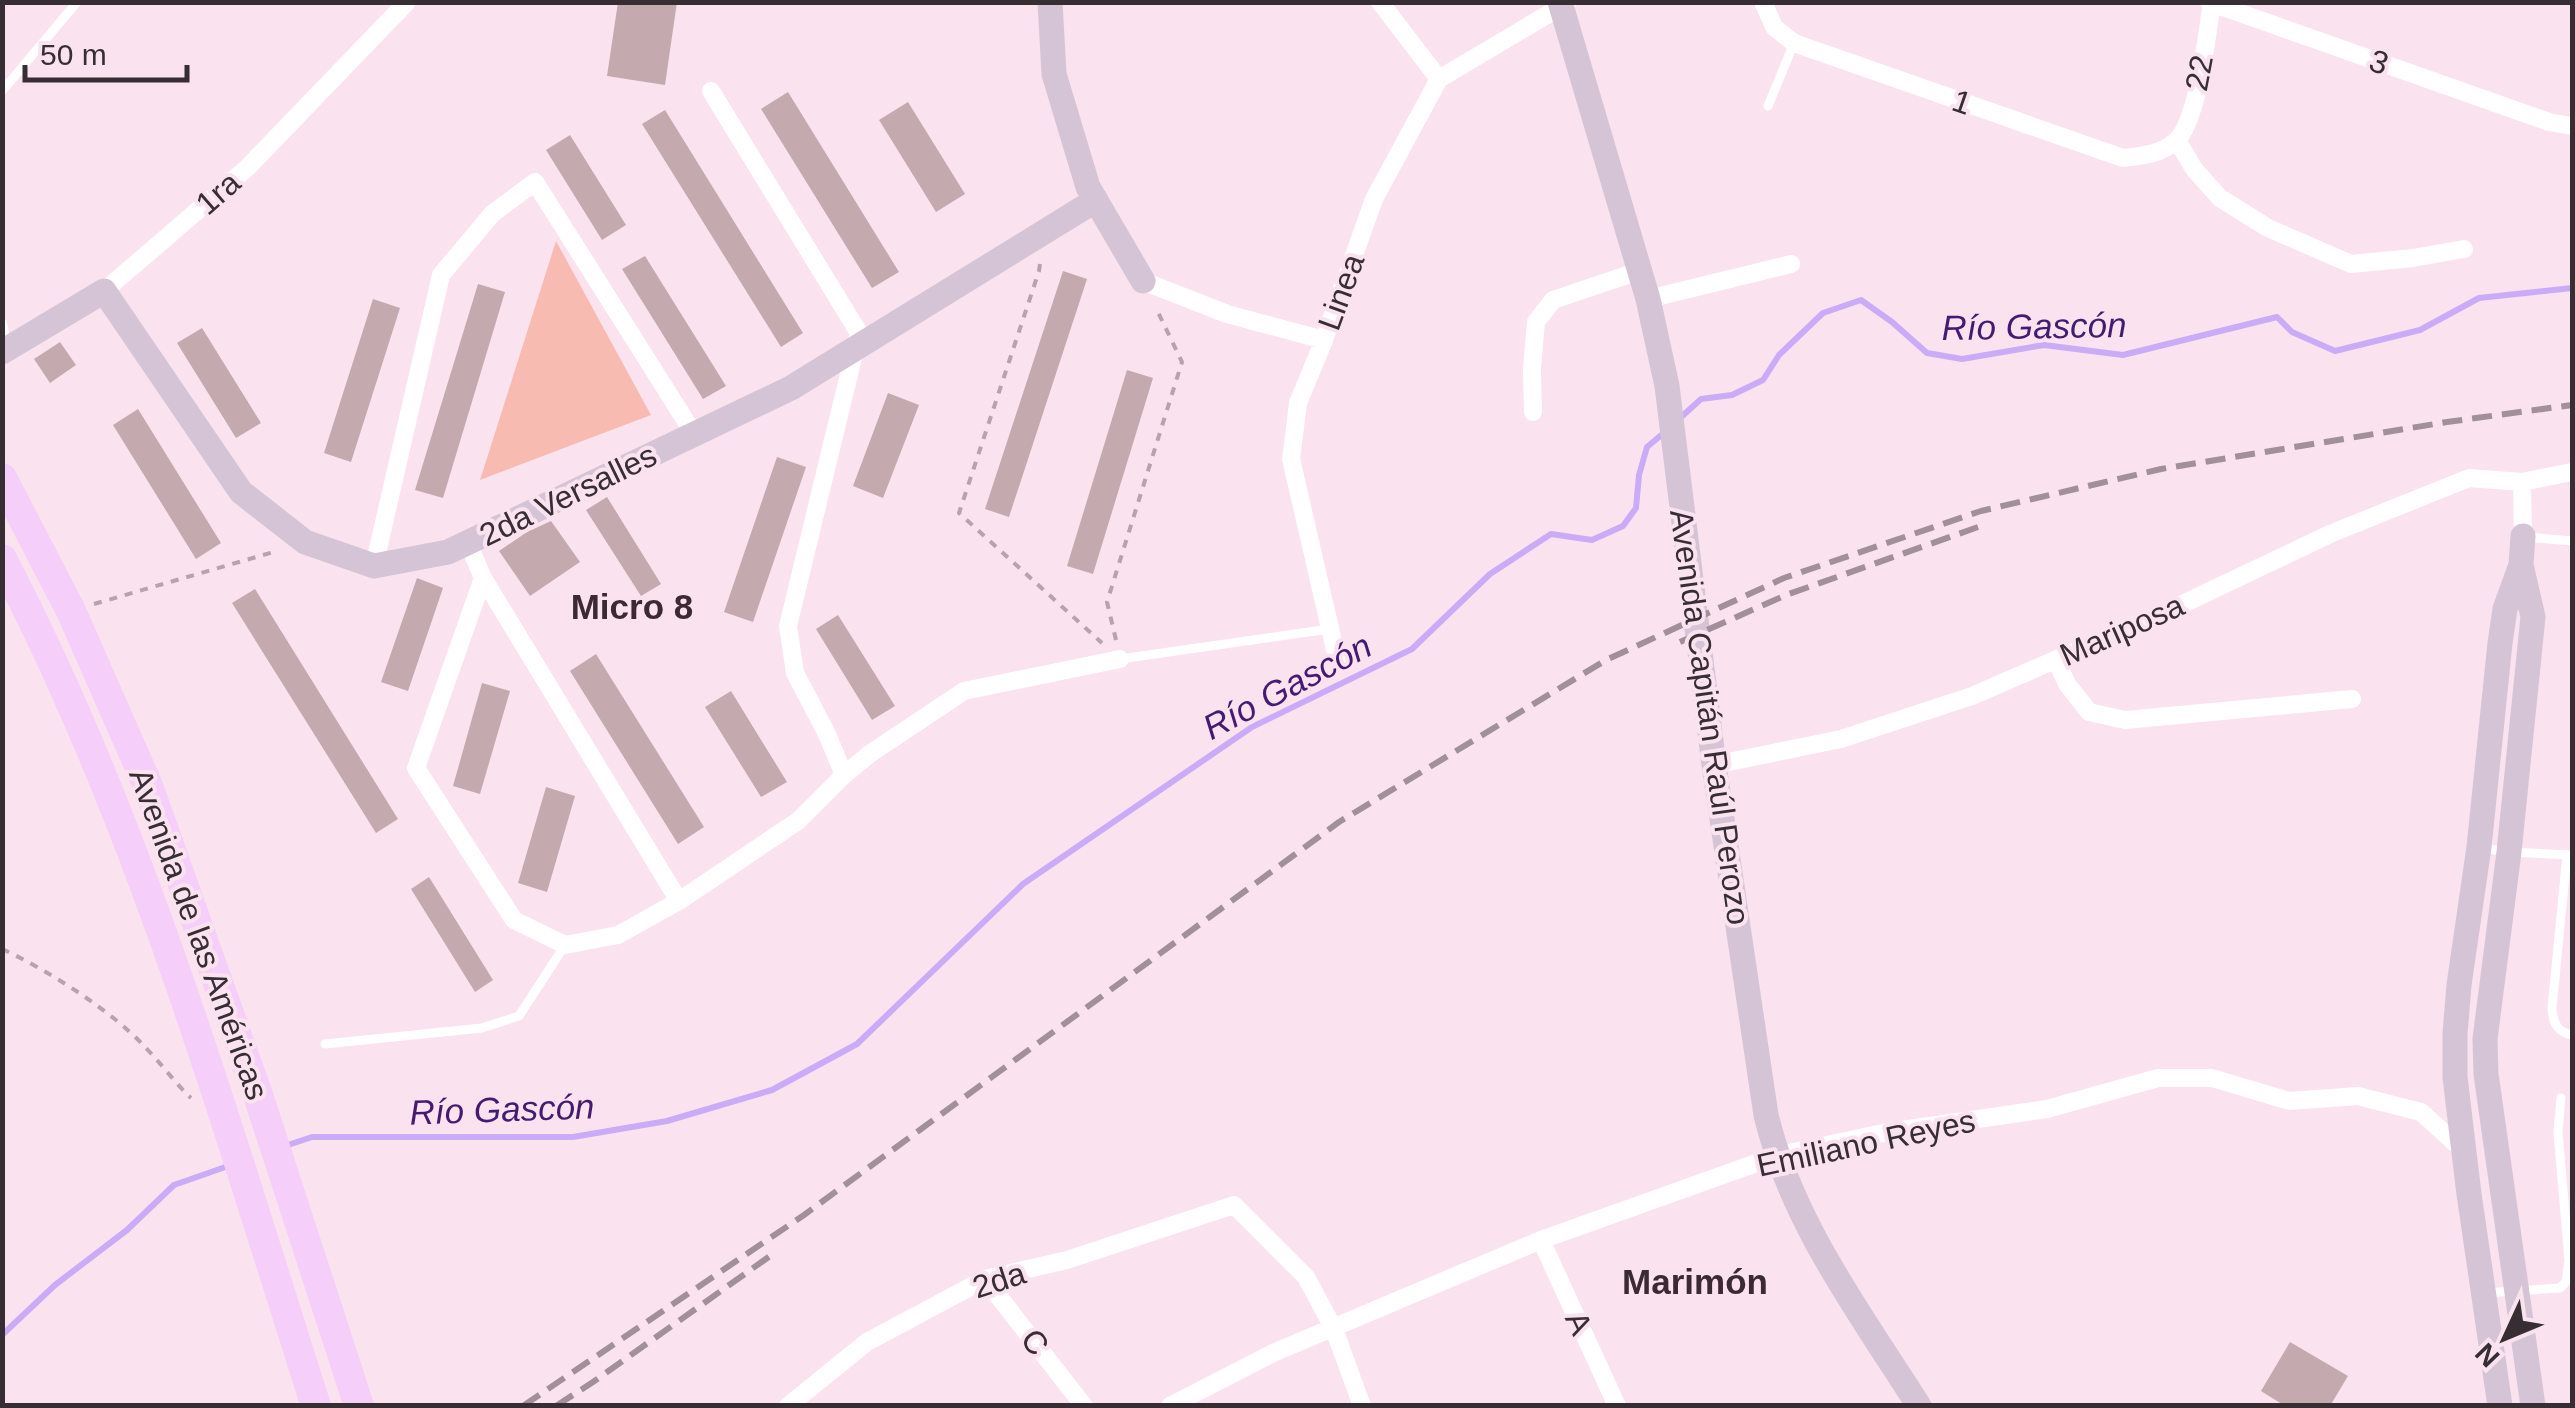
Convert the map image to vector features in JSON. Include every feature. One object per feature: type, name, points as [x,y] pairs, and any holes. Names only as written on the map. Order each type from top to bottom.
[{"type":"main road","name":"Avenida de las Américas","points":[[2,478],[70,611],[148,786],[258,1095],[359,1406]]},
{"type":"main road","name":"Avenida de las Américas","points":[[2,559],[117,809],[211,1108],[265,1242],[316,1406]]},
{"type":"main road","points":[[290,1325],[329,1316]]},
{"type":"street","name":"1ra","points":[[6,350],[104,291],[247,168],[407,2]]},
{"type":"street","points":[[1050,2],[1054,74],[1088,187],[1143,281],[1226,314],[1324,340]]},
{"type":"street","points":[[1380,2],[1438,79],[1563,4]]},
{"type":"street","points":[[1763,3],[1774,27],[1794,43]]},
{"type":"street","name":"3","points":[[2211,3],[2548,122],[2572,126]]},
{"type":"street","name":"22","points":[[2177,140],[2191,117],[2211,3]]},
{"type":"street","name":"Avenida Capitán Raúl Perozo","points":[[1563,4],[1648,299],[1667,386],[1714,765],[1766,1115],[1776,1156],[1817,1246],[1919,1406]]},
{"type":"street","name":"1","points":[[1794,43],[2123,158],[2150,156],[2177,140]]},
{"type":"street","name":"Linea","points":[[1338,663],[1291,460],[1298,403],[1374,199],[1438,79]]},
{"type":"street","points":[[711,91],[858,333],[788,626],[795,673],[844,775]]},
{"type":"street","points":[[2177,140],[2194,168],[2220,198],[2268,228],[2351,264],[2464,248]]},
{"type":"street","points":[[374,566],[441,275],[492,214],[535,182],[694,434]]},
{"type":"street","name":"2da Versalles","points":[[104,291],[241,492],[305,542],[374,566],[448,552],[791,388],[1096,200]]},
{"type":"street","points":[[1648,299],[1790,264]]},
{"type":"street","points":[[1533,412],[1536,322],[1553,300],[1639,271]]},
{"type":"street","name":"Mariposa","points":[[1714,765],[1840,739],[1972,696],[2168,611],[2330,534],[2469,478],[2522,482],[2572,472]]},
{"type":"street","points":[[2500,1406],[2455,1077],[2455,1034],[2500,643],[2505,609],[2521,565],[2522,482]]},
{"type":"street","points":[[468,543],[483,578],[678,902]]},
{"type":"street","points":[[2521,565],[2533,616],[2485,1040],[2486,1074],[2533,1406]]},
{"type":"street","points":[[483,578],[416,768],[514,920],[565,945],[618,935],[678,902],[798,821],[871,753],[964,690],[1120,659]]},
{"type":"street","points":[[2056,660],[2067,684],[2089,712],[2125,720],[2352,699]]},
{"type":"street","name":"Emiliano Reyes","points":[[1170,1406],[1273,1353],[1541,1240],[1776,1156],[1888,1132],[2047,1109],[2158,1078],[2212,1078],[2289,1101],[2358,1096],[2422,1112],[2464,1150]]},
{"type":"street","name":"2da","points":[[788,1406],[867,1342],[985,1279],[1067,1260],[1234,1204],[1306,1277],[1334,1329]]},
{"type":"street","name":"A","points":[[1541,1240],[1617,1406]]},
{"type":"street","name":"C","points":[[985,1279],[1084,1406]]},
{"type":"street","points":[[1334,1329],[1362,1406]]},
{"type":"lane","points":[[2,92],[76,2]]},
{"type":"lane","points":[[1768,106],[1794,43]]},
{"type":"lane","points":[[2,322],[6,350]]},
{"type":"lane","points":[[2524,536],[2572,541]]},
{"type":"lane","points":[[1120,659],[1331,629]]},
{"type":"lane","points":[[2479,848],[2570,855],[2552,1008],[2558,1029],[2572,1035]]},
{"type":"lane","points":[[324,1044],[482,1028],[519,1016],[565,945]]},
{"type":"lane","points":[[2482,1294],[2560,1288],[2566,1282],[2570,1260],[2558,1132],[2561,1098]]},
{"type":"path","points":[[1040,236],[1040,270],[958,513],[1120,659]]},
{"type":"path","points":[[1120,659],[1107,602],[1182,362],[1143,281]]},
{"type":"path","points":[[70,611],[305,542]]},
{"type":"path","points":[[2,948],[102,1009],[144,1045],[170,1078],[211,1108]]},
{"type":"shaded area","points":[[556,241],[651,415],[480,480]]},
{"type":"building","points":[[618,2],[677,2],[665,85],[607,76]]},
{"type":"building","points":[[788,92],[899,272],[872,288],[761,109]]},
{"type":"building","points":[[908,102],[965,194],[936,212],[879,120]]},
{"type":"building","points":[[665,110],[803,333],[781,347],[642,124]]},
{"type":"building","points":[[570,135],[626,225],[602,240],[546,150]]},
{"type":"building","points":[[645,256],[726,386],[703,399],[622,269]]},
{"type":"building","points":[[1063,271],[1087,279],[1009,517],[985,509]]},
{"type":"building","points":[[478,284],[505,292],[443,498],[415,490]]},
{"type":"building","points":[[373,299],[400,308],[351,462],[324,453]]},
{"type":"building","points":[[202,328],[261,423],[236,438],[177,343]]},
{"type":"building","points":[[60,342],[76,365],[50,383],[34,359]]},
{"type":"building","points":[[1127,370],[1153,378],[1093,574],[1067,566]]},
{"type":"building","points":[[888,393],[919,405],[883,498],[853,486]]},
{"type":"building","points":[[138,409],[221,543],[196,559],[113,425]]},
{"type":"building","points":[[777,457],[806,467],[753,622],[724,612]]},
{"type":"building","points":[[607,497],[661,584],[641,596],[586,510]]},
{"type":"building","points":[[551,521],[580,562],[530,596],[499,551]]},
{"type":"building","points":[[417,578],[443,588],[408,691],[381,682]]},
{"type":"building","points":[[255,589],[398,819],[376,833],[232,603]]},
{"type":"building","points":[[838,615],[895,706],[872,720],[816,629]]},
{"type":"building","points":[[596,654],[704,827],[678,844],[570,671]]},
{"type":"building","points":[[482,683],[510,691],[480,794],[453,786]]},
{"type":"building","points":[[731,691],[787,782],[761,797],[705,707]]},
{"type":"building","points":[[546,787],[575,796],[547,892],[518,883]]},
{"type":"building","points":[[429,877],[493,980],[475,992],[411,889]]},
{"type":"building","points":[[2290,1342],[2348,1376],[2330,1406],[2285,1406],[2261,1391]]},
{"type":"waterway","name":"Río Gascón","points":[[1679,419],[1701,399],[1732,395],[1763,380],[1779,355],[1823,313],[1861,300],[1927,353],[1962,359],[2044,345],[2123,355],[2277,317],[2292,332],[2335,351],[2420,330],[2479,298],[2572,288]]},
{"type":"waterway","name":"Río Gascón","points":[[285,1146],[312,1137],[573,1137],[667,1121],[772,1090],[857,1044],[1023,884],[1252,727],[1412,649],[1490,574],[1551,534],[1592,540],[1623,526],[1636,508],[1647,447],[1666,431]]},
{"type":"waterway","name":"Río Gascón","points":[[2,1335],[55,1285],[127,1230],[174,1185],[231,1165]]},
{"type":"railway","points":[[523,1406],[804,1215],[1339,822],[1606,660],[1784,578],[1981,511],[2161,469],[2572,405]]},
{"type":"railway","points":[[1680,642],[1786,595],[1978,527]]},
{"type":"railway","points":[[556,1406],[770,1256]]},
{"type":"district","name":"Micro 8","points":[[632,606]]},
{"type":"district","name":"Marimón","points":[[1695,1281]]}]
